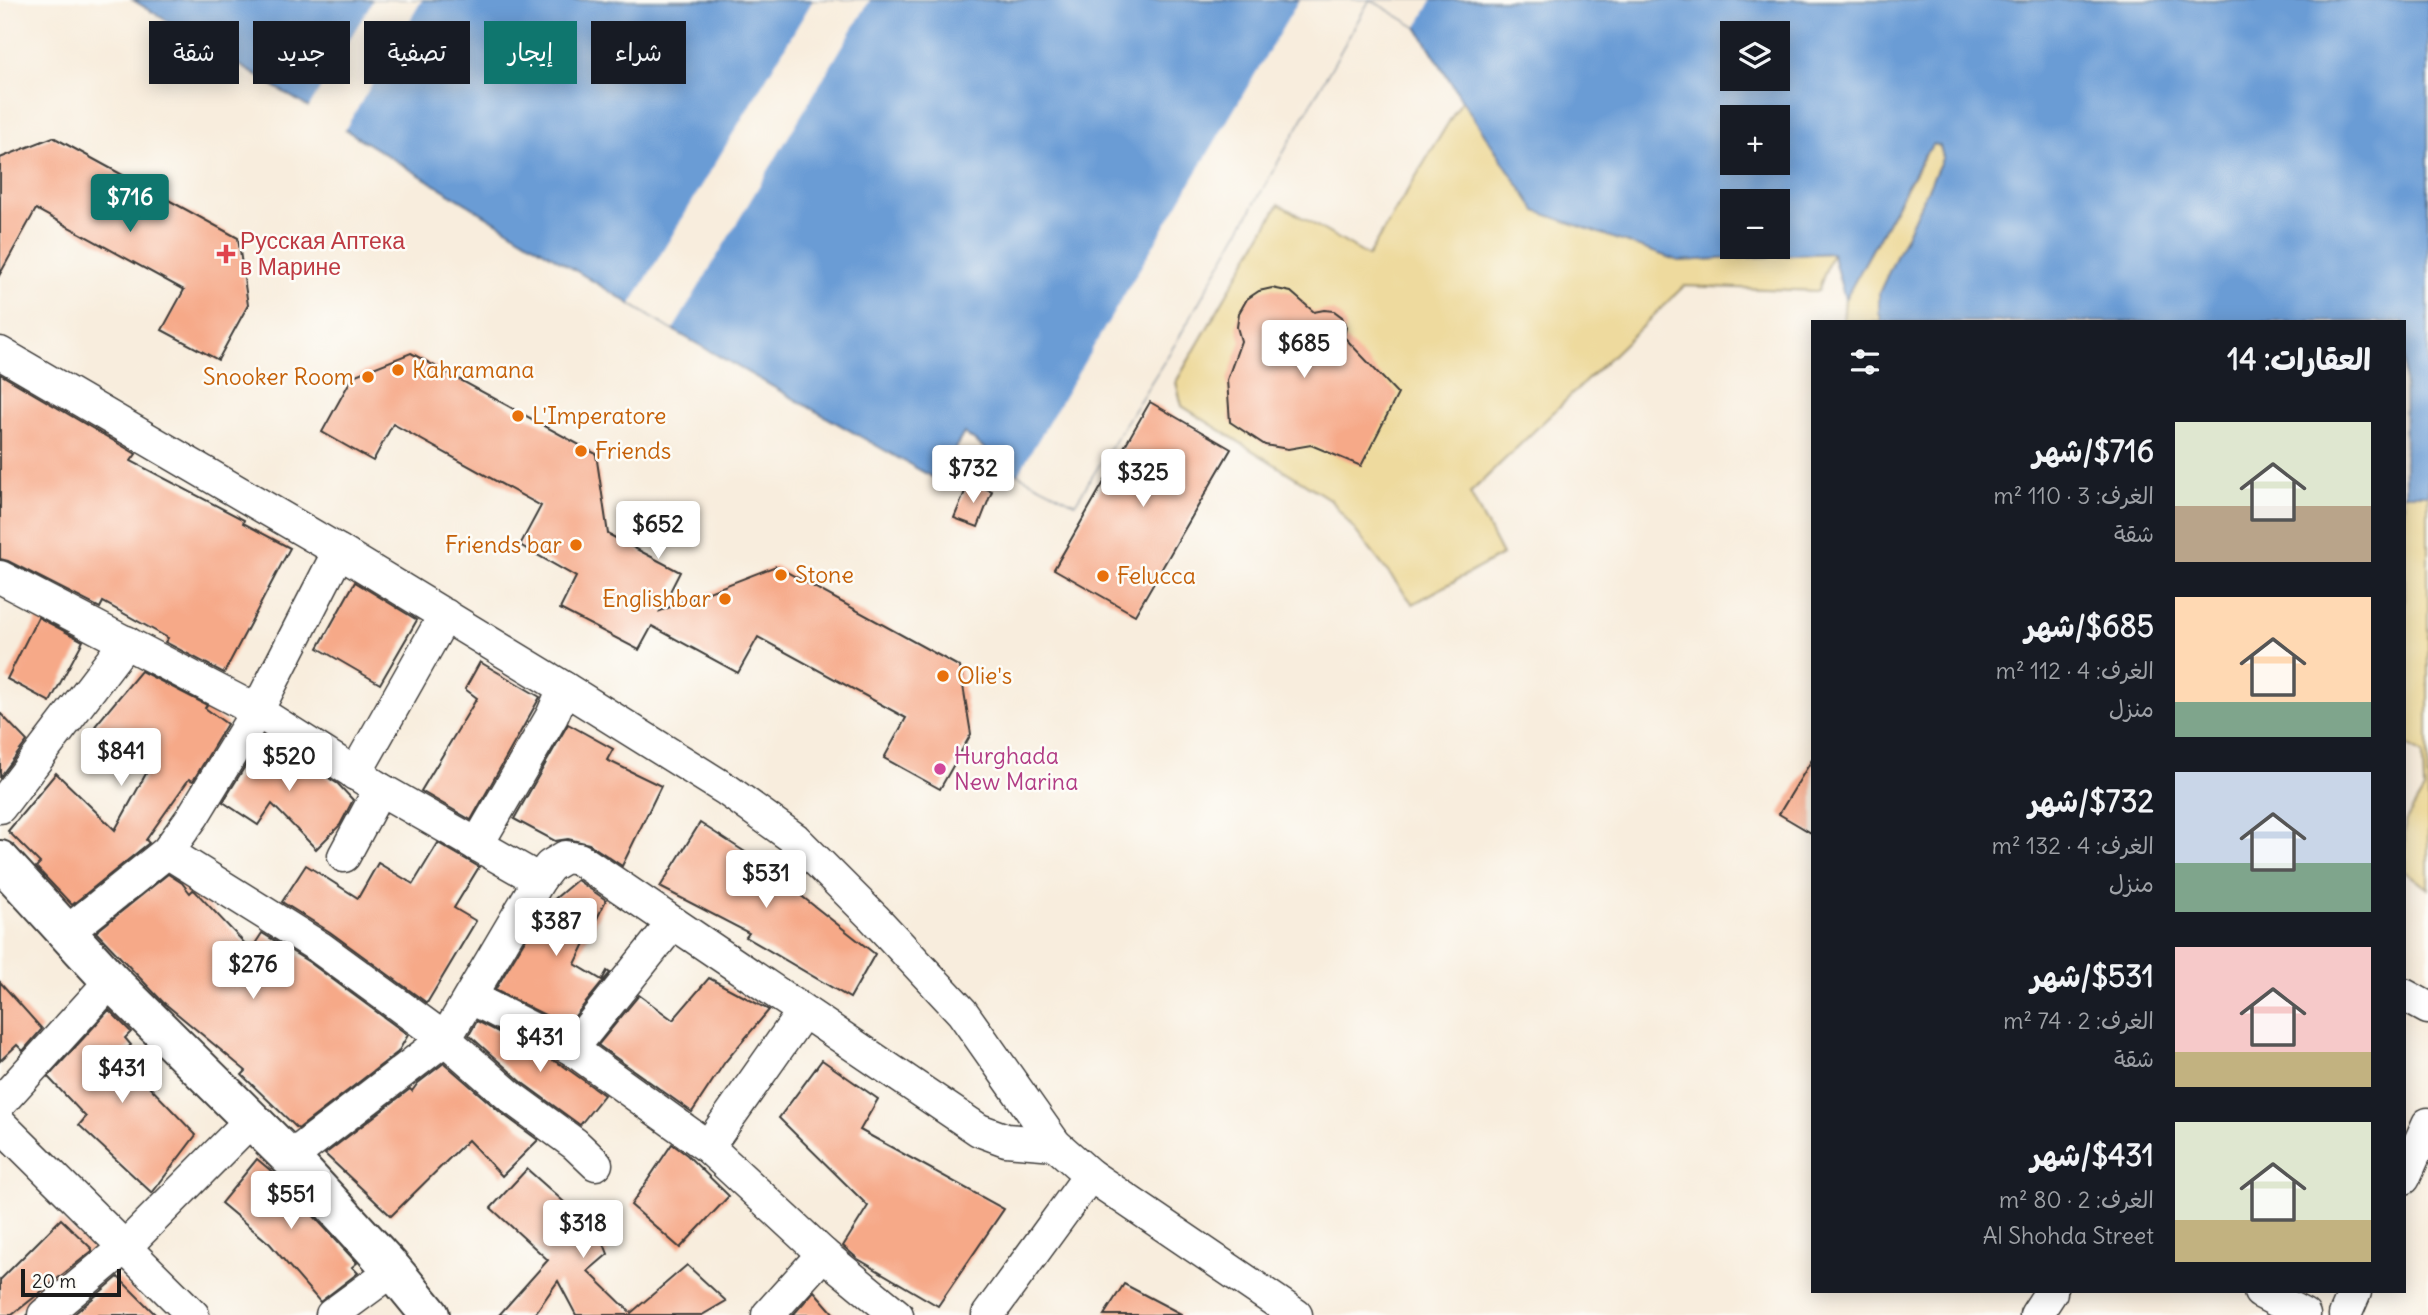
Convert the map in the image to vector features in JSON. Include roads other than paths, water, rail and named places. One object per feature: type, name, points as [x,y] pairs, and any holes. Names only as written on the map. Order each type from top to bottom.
[{"type":"street","points":[[0,352],[445,615],[727,790],[795,839],[962,1012],[1055,1144],[1090,1175],[1296,1315]]},
{"type":"street","points":[[66,933],[167,852],[257,711],[339,551]]},
{"type":"street","points":[[0,577],[257,711],[368,782],[539,880]]},
{"type":"street","points":[[344,856],[368,782],[445,615]]},
{"type":"street","points":[[0,807],[126,642]]},
{"type":"street","points":[[477,845],[552,716],[564,688]]},
{"type":"street","points":[[167,852],[319,947],[445,1039],[512,1098],[575,1144],[596,1164]]},
{"type":"street","points":[[290,1158],[445,1039],[539,880],[550,866],[565,857],[579,859],[979,1130],[1006,1140],[1055,1144]]},
{"type":"street","points":[[0,860],[111,981],[290,1158],[393,1270],[430,1315]]},
{"type":"street","points":[[572,1049],[673,923]]},
{"type":"street","points":[[0,1103],[111,981]]},
{"type":"street","points":[[474,993],[483,1003],[572,1049],[708,1147],[823,1254],[897,1315]]},
{"type":"street","points":[[2406,996],[2428,1008]]},
{"type":"street","points":[[708,1147],[803,1012]]},
{"type":"street","points":[[44,1315],[125,1247],[252,1119]]},
{"type":"street","points":[[0,1124],[125,1247],[184,1312]]},
{"type":"street","points":[[2406,1174],[2428,1124]]},
{"type":"street","points":[[991,1314],[1090,1175]]},
{"type":"street","points":[[768,1315],[823,1254]]},
{"type":"street","points":[[332,1315],[393,1270]]},
{"type":"street","points":[[2036,1315],[2050,1293]]},
{"type":"street","points":[[2262,1293],[2304,1315]]},
{"type":"street","points":[[2345,1315],[2355,1293]]},
{"type":"water","points":[[133,0],[1369,0],[1177,340],[1075,503],[1018,474],[964,433],[937,480],[673,330],[270,84],[350,84],[350,21],[253,21],[253,73],[239,65],[239,21],[167,21]]},
{"type":"water","points":[[1372,0],[2428,0],[2428,494],[2406,494],[2406,320],[1881,320],[1879,293],[1943,157],[1940,146],[1934,144],[1924,155],[1845,299],[1832,253],[1790,255],[1790,189],[1720,189],[1720,259],[1679,261],[1536,211],[1417,27]]},
{"type":"place","name":"Русская Аптека в Марине","points":[[226,254]]},
{"type":"place","name":"Kahramana","points":[[398,370]]},
{"type":"place","name":"Snooker Room","points":[[368,377]]},
{"type":"place","name":"L'Imperatore","points":[[518,416]]},
{"type":"place","name":"Friends","points":[[581,451]]},
{"type":"place","name":"Friends bar","points":[[576,545]]},
{"type":"place","name":"Stone","points":[[781,575]]},
{"type":"place","name":"Felucca","points":[[1103,576]]},
{"type":"place","name":"Englishbar","points":[[725,599]]},
{"type":"place","name":"Olie's","points":[[943,676]]},
{"type":"place","name":"Hurghada New Marina","points":[[940,769]]}]
